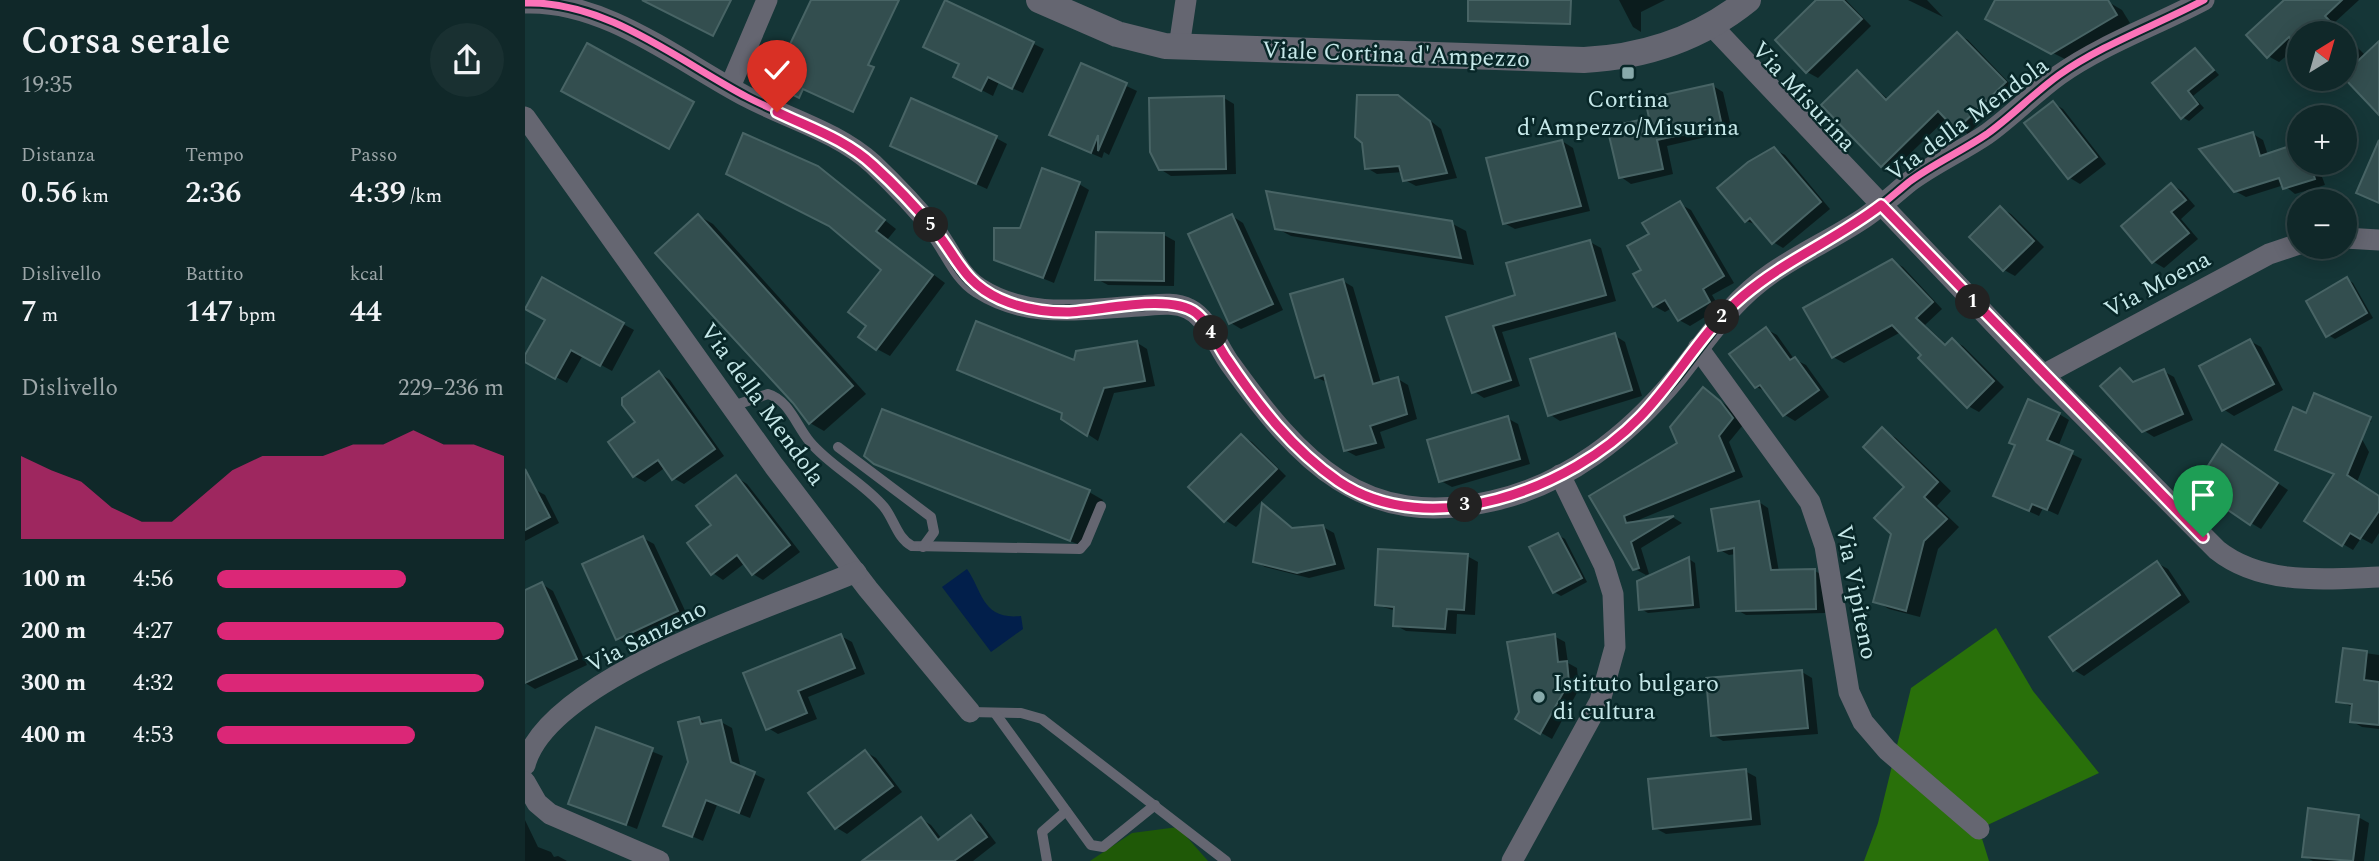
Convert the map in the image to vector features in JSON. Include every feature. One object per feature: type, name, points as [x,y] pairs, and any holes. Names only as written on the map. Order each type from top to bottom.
[{"type":"street","points":[[730,88],[767,0]]},
{"type":"street","name":"Viale Cortina d'Ampezzo","points":[[1039,0],[1117,34],[1179,47],[1584,60],[1613,58],[1664,45],[1711,26],[1748,0]]},
{"type":"street","points":[[1179,47],[1186,0]]},
{"type":"street","name":"Via della Mendola","points":[[525,3],[555,1],[629,27],[730,88],[858,152],[923,216],[970,282],[999,299],[1048,311],[1173,304],[1193,311],[1202,318],[1227,360],[1271,419],[1309,459],[1351,490],[1387,502],[1445,507],[1494,501],[1560,475],[1605,447],[1637,420],[1677,377],[1735,304],[1773,273],[1991,131],[2056,77],[2204,0]]},
{"type":"street","name":"Via Misurina","points":[[1711,26],[2043,375],[2225,556],[2251,569],[2285,577],[2379,577]]},
{"type":"street","name":"Via della Mendola","points":[[525,117],[730,407],[856,572],[970,712]]},
{"type":"street","points":[[2357,239],[2379,240]]},
{"type":"street","name":"Via Moena","points":[[2043,375],[2269,254],[2287,248]]},
{"type":"street","name":"Via Vipiteno","points":[[1698,348],[1810,502],[1825,546],[1849,692],[1863,722],[1887,750],[1979,830]]},
{"type":"street","points":[[1512,861],[1600,701],[1615,647],[1613,594],[1604,565],[1560,475]]},
{"type":"street","name":"Via Sanzeno","points":[[525,765],[535,741],[549,724],[581,698],[615,677],[676,644],[856,572]]},
{"type":"street","points":[[525,782],[534,799],[550,814],[659,861]]},
{"type":"lane","points":[[730,407],[762,395],[776,398],[811,444],[886,509],[905,542],[923,547],[1080,549],[1086,542],[1101,506]]},
{"type":"lane","points":[[838,447],[931,517],[933,532],[923,547]]},
{"type":"lane","points":[[970,712],[1021,713],[1042,719],[1226,861]]},
{"type":"lane","points":[[995,713],[1091,845],[1103,847],[1155,805]]},
{"type":"lane","points":[[1047,861],[1042,832],[1066,811]]},
{"type":"green space","points":[[1996,628],[2033,691],[2099,773],[1979,829],[1989,861],[1864,861],[1878,823],[1911,688]]},
{"type":"green space","points":[[1178,827],[1208,861],[1090,861],[1132,833]]},
{"type":"water","points":[[967,569],[991,609],[998,614],[1021,616],[1023,629],[991,652],[942,587]]},
{"type":"building","points":[[642,0],[731,0],[713,36]]},
{"type":"building","points":[[811,0],[899,0],[868,65],[874,67],[853,112],[803,89],[799,98],[771,84]]},
{"type":"building","points":[[945,0],[1034,42],[1012,89],[988,77],[981,91],[953,77],[959,64],[923,47]]},
{"type":"building","points":[[1468,0],[1571,0],[1570,24],[1468,21]]},
{"type":"building","points":[[1816,0],[1843,0],[1862,19],[1806,73],[1775,40]]},
{"type":"building","points":[[1995,0],[2108,0],[2117,15],[2051,54],[1985,19]]},
{"type":"building","points":[[2284,0],[2342,0],[2325,16],[2330,21],[2287,21],[2287,39],[2267,58],[2246,35]]},
{"type":"building","points":[[1957,32],[2006,82],[1956,130],[1938,111],[1881,167],[1821,105],[1857,70],[1886,100]]},
{"type":"building","points":[[2379,41],[2379,115],[2356,91],[2357,62]]},
{"type":"building","points":[[587,43],[694,102],[669,149],[561,91]]},
{"type":"building","points":[[2195,48],[2214,70],[2188,91],[2198,104],[2181,119],[2152,83]]},
{"type":"building","points":[[1081,63],[1127,83],[1098,151],[1098,135],[1091,153],[1049,135]]},
{"type":"building","points":[[1713,84],[1722,126],[1657,140],[1663,169],[1619,178],[1607,127],[1649,118],[1645,99]]},
{"type":"building","points":[[1357,95],[1398,95],[1430,121],[1447,173],[1403,181],[1399,166],[1365,169],[1362,143],[1355,137]]},
{"type":"building","points":[[1224,96],[1226,169],[1159,170],[1150,152],[1149,98]]},
{"type":"building","points":[[911,98],[997,136],[976,184],[890,146]]},
{"type":"building","points":[[2053,101],[2097,157],[2068,179],[2024,123]]},
{"type":"building","points":[[2253,132],[2260,156],[2287,147],[2287,175],[2314,175],[2315,179],[2283,189],[2279,178],[2234,192],[2199,149]]},
{"type":"building","points":[[743,133],[818,166],[885,220],[876,231],[933,275],[876,350],[858,337],[866,326],[848,312],[881,270],[829,226],[726,174]]},
{"type":"building","points":[[1562,140],[1581,206],[1503,224],[1486,158]]},
{"type":"building","points":[[2379,140],[2379,203],[2357,193]]},
{"type":"building","points":[[1774,147],[1821,202],[1772,244],[1750,218],[1745,222],[1717,188],[1748,162]]},
{"type":"building","points":[[1042,168],[1080,182],[1043,278],[994,260],[994,228],[1020,228]]},
{"type":"building","points":[[2171,183],[2186,200],[2171,212],[2189,233],[2152,263],[2121,226]]},
{"type":"building","points":[[1266,191],[1452,221],[1461,258],[1275,229]]},
{"type":"building","points":[[1680,201],[1724,276],[1703,289],[1710,302],[1678,321],[1665,300],[1653,307],[1633,274],[1641,270],[1627,246],[1649,234],[1642,223]]},
{"type":"building","points":[[2000,206],[2034,241],[2003,271],[1969,237]]},
{"type":"building","points":[[698,214],[853,386],[809,424],[793,403],[655,253]]},
{"type":"building","points":[[1232,214],[1273,304],[1229,324],[1188,234]]},
{"type":"building","points":[[1096,232],[1164,233],[1164,281],[1095,280]]},
{"type":"building","points":[[1590,240],[1606,295],[1493,326],[1511,380],[1472,393],[1446,317],[1515,295],[1506,263]]},
{"type":"building","points":[[1892,259],[1933,302],[1916,318],[1945,345],[1952,338],[1994,381],[1967,408],[1918,358],[1921,355],[1892,325],[1832,358],[1803,308]]},
{"type":"building","points":[[542,277],[624,323],[600,366],[571,350],[555,379],[525,362],[525,355],[545,320],[525,309]]},
{"type":"building","points":[[2347,277],[2367,313],[2326,337],[2306,301]]},
{"type":"building","points":[[1343,279],[1373,384],[1398,377],[1407,414],[1370,426],[1376,443],[1344,451],[1324,375],[1315,378],[1290,294]]},
{"type":"building","points":[[976,321],[1074,360],[1076,351],[1137,341],[1145,381],[1104,388],[1087,436],[1061,419],[1062,413],[957,370]]},
{"type":"building","points":[[1766,327],[1790,360],[1795,357],[1819,390],[1783,416],[1760,385],[1755,388],[1729,354]]},
{"type":"building","points":[[1615,333],[1632,390],[1548,416],[1530,359]]},
{"type":"building","points":[[2250,339],[2274,384],[2222,411],[2199,366]]},
{"type":"building","points":[[2120,368],[2133,382],[2164,369],[2183,414],[2142,432],[2100,386]]},
{"type":"building","points":[[659,371],[715,449],[672,480],[658,460],[633,477],[608,442],[635,422],[622,405],[622,398]]},
{"type":"building","points":[[1703,387],[1720,401],[1733,418],[1719,436],[1734,471],[1624,516],[1626,523],[1674,516],[1631,542],[1639,568],[1633,570],[1589,496],[1677,443],[1670,427]]},
{"type":"building","points":[[2314,393],[2371,417],[2347,475],[2379,496],[2379,511],[2360,539],[2350,533],[2342,546],[2304,521],[2334,474],[2275,450],[2293,407],[2306,413]]},
{"type":"building","points":[[2028,399],[2060,413],[2047,440],[2073,451],[2047,510],[2032,504],[2029,511],[1993,496],[2015,445],[2009,443]]},
{"type":"building","points":[[882,409],[1090,490],[1070,541],[874,464],[864,456]]},
{"type":"building","points":[[1508,416],[1520,459],[1439,482],[1427,440]]},
{"type":"building","points":[[1882,427],[1938,482],[1924,497],[1947,519],[1924,541],[1906,611],[1873,602],[1891,534],[1874,518],[1904,487],[1863,447]]},
{"type":"building","points":[[1241,434],[1277,469],[1224,522],[1188,487]]},
{"type":"building","points":[[2222,444],[2278,483],[2250,525],[2203,493],[2214,478],[2204,472]]},
{"type":"building","points":[[525,469],[550,517],[525,530]]},
{"type":"building","points":[[736,475],[790,545],[752,575],[737,555],[711,575],[687,543],[711,525],[696,506]]},
{"type":"building","points":[[1759,501],[1771,570],[1815,569],[1816,609],[1736,611],[1734,548],[1718,551],[1711,509]]},
{"type":"building","points":[[1262,503],[1292,528],[1323,525],[1335,564],[1297,573],[1253,562]]},
{"type":"building","points":[[1558,533],[1582,578],[1553,593],[1529,547]]},
{"type":"building","points":[[643,536],[678,611],[616,640],[582,564]]},
{"type":"building","points":[[1378,549],[1468,554],[1464,610],[1447,609],[1445,629],[1393,626],[1394,607],[1375,605]]},
{"type":"building","points":[[1689,557],[1693,605],[1639,610],[1637,581]]},
{"type":"building","points":[[2157,561],[2180,595],[2073,671],[2049,637]]},
{"type":"building","points":[[542,582],[577,659],[525,683],[525,590]]},
{"type":"building","points":[[841,634],[855,668],[798,691],[807,713],[766,730],[743,673]]},
{"type":"building","name":"Istituto bulgaro di cultura","points":[[1555,634],[1558,662],[1567,661],[1569,682],[1540,734],[1515,719],[1519,712],[1507,642]]},
{"type":"building","points":[[2343,648],[2367,651],[2364,680],[2379,682],[2379,725],[2350,722],[2352,704],[2336,702]]},
{"type":"building","points":[[1802,670],[1808,728],[1711,736],[1706,678]]},
{"type":"building","points":[[699,717],[701,724],[721,720],[731,762],[755,772],[739,813],[706,800],[692,837],[663,826],[688,762],[678,722]]},
{"type":"building","points":[[596,727],[653,748],[626,825],[568,804]]},
{"type":"building","points":[[865,750],[893,786],[835,829],[808,793]]},
{"type":"building","points":[[1746,769],[1751,819],[1653,829],[1648,779]]},
{"type":"building","points":[[2308,808],[2359,815],[2353,861],[2302,857]]},
{"type":"building","points":[[971,815],[987,837],[954,861],[862,861],[921,817],[938,840]]},
{"type":"cycle path","points":[[525,3],[555,5],[613,22],[747,97],[844,143],[873,164],[914,205],[966,277],[998,298],[1037,309],[1097,309],[1164,304],[1189,309],[1208,327],[1226,358],[1257,400],[1310,458],[1339,480],[1371,496],[1406,506],[1447,508],[1492,501],[1519,493],[1545,483],[1594,455],[1617,438],[1658,399],[1732,308],[1757,284],[1861,220],[1918,175],[1987,134],[2076,64],[2204,0]]},
{"type":"place","name":"Cortina d'Ampezzo/Misurina","points":[[1628,73]]},
{"type":"place","name":"Istituto bulgaro di cultura","points":[[1539,697]]},
{"type":"route","points":[[777,112],[832,136],[874,165],[923,216],[970,282],[999,299],[1048,311],[1173,304],[1193,311],[1202,318],[1227,360],[1271,419],[1309,459],[1351,490],[1387,502],[1416,506],[1445,507],[1494,501],[1542,484],[1581,464],[1637,420],[1677,377],[1714,326],[1742,297],[1773,273],[1881,205],[2203,537]]}]
